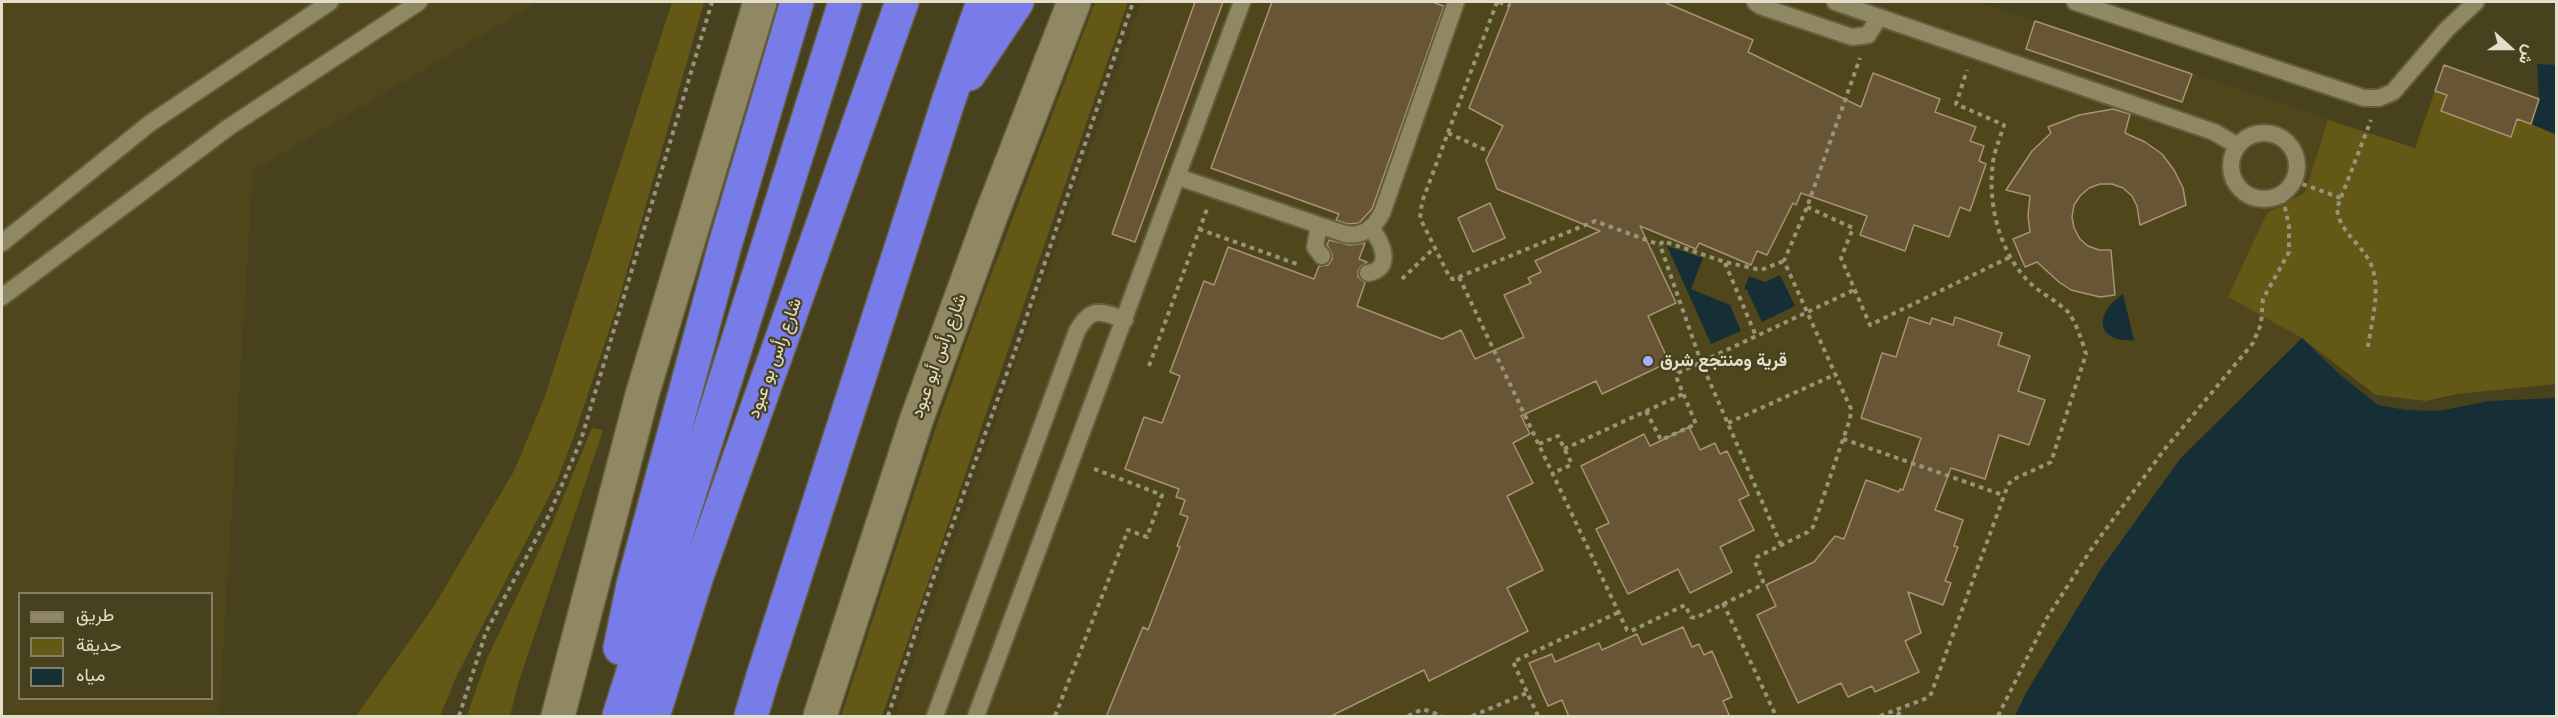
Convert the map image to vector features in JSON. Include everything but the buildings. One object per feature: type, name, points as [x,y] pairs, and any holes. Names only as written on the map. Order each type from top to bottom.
[{"type":"highway","points":[[606,717],[633,585],[724,244],[797,2]]},
{"type":"highway","points":[[619,717],[845,2]]},
{"type":"highway","name":"شارع رأس بو عبود","points":[[653,717],[697,576],[902,2]]},
{"type":"highway","points":[[753,717],[763,676],[948,102],[983,2]]},
{"type":"highway","points":[[948,102],[990,45],[1017,2]]},
{"type":"street","points":[[558,717],[642,395],[760,2]]},
{"type":"street","name":"شارع رأس أبو عبود","points":[[820,717],[916,421],[990,218],[1074,2]]},
{"type":"lane","points":[[2,243],[149,124],[330,2]]},
{"type":"lane","points":[[2,297],[229,127],[419,2]]},
{"type":"lane","points":[[976,717],[1242,2]]},
{"type":"lane","points":[[1178,177],[1354,235],[1371,229],[1382,213],[1456,2]]},
{"type":"lane","points":[[1755,2],[1760,6],[1852,37],[1868,35],[1879,17]]},
{"type":"lane","points":[[1835,2],[2214,132],[2238,146]]},
{"type":"lane","points":[[2075,2],[2364,98],[2379,98],[2393,92],[2447,29],[2476,2]]},
{"type":"lane","points":[[2256,134],[2277,135],[2287,141],[2297,160],[2294,181],[2282,194],[2262,199],[2243,192],[2232,175],[2231,165],[2238,146],[2246,138],[2256,134]]},
{"type":"lane","points":[[1319,225],[1315,247],[1322,256]]},
{"type":"lane","points":[[1368,273],[1374,272],[1379,267],[1383,256],[1383,244],[1371,229]]},
{"type":"lane","points":[[935,717],[1077,331],[1091,314],[1100,312],[1125,320]]},
{"type":"path","points":[[459,717],[486,632],[549,514],[581,440],[712,2]]},
{"type":"path","points":[[888,717],[934,576],[1016,348],[1133,2]]},
{"type":"path","points":[[1510,6],[1498,2],[1422,202],[1420,218],[1450,278],[1454,279],[1595,221],[1660,245]]},
{"type":"path","points":[[1660,245],[1663,241],[1725,262],[1761,270],[1784,261],[1807,207],[1868,35]]},
{"type":"path","points":[[1880,717],[1927,698],[1930,694],[2003,495],[2009,482],[2050,462],[2086,354],[2068,312],[2032,285],[2010,257],[2001,238],[1993,200],[1992,177],[1995,154],[2004,125],[1956,104],[1974,49]]},
{"type":"path","points":[[1448,133],[1490,152]]},
{"type":"path","points":[[2366,133],[2337,208],[2340,223],[2368,258],[2374,275],[2368,347]]},
{"type":"path","points":[[2294,181],[2341,198]]},
{"type":"path","points":[[1149,366],[1214,189]]},
{"type":"path","points":[[1998,717],[2048,618],[2092,548],[2164,450],[2253,343],[2261,324],[2263,299],[2289,252],[2289,226],[2282,194]]},
{"type":"path","points":[[1807,207],[1853,228],[1841,258],[1868,324],[1872,326],[2010,257]]},
{"type":"path","points":[[1199,229],[1306,267]]},
{"type":"path","points":[[1660,245],[1701,362],[1781,545]]},
{"type":"path","points":[[1459,277],[1627,630],[1631,632],[1685,605],[1691,616],[1695,618],[1762,585],[1764,581],[1756,560],[1813,527],[1850,419],[1851,409],[1784,261]]},
{"type":"path","points":[[1725,262],[1756,336]]},
{"type":"path","points":[[1646,411],[1661,440],[1696,424],[1677,376],[1701,362],[1854,290]]},
{"type":"path","points":[[1728,423],[1834,375]]},
{"type":"path","points":[[1564,449],[1683,394]]},
{"type":"path","points":[[1539,444],[1557,435],[1572,464],[1553,473]]},
{"type":"path","points":[[1843,439],[2003,495]]},
{"type":"path","points":[[1055,717],[1128,530],[1147,537],[1162,495],[1073,460]]},
{"type":"path","points":[[1723,603],[1776,717]]},
{"type":"path","points":[[1538,717],[1513,662],[1619,612]]},
{"type":"path","points":[[1472,717],[1527,693]]},
{"type":"path","points":[[1898,717],[1901,707]]},
{"type":"path","points":[[1408,717],[1423,709],[1442,717]]},
{"type":"shaded area","points":[[2,2],[538,2],[253,171],[219,716],[2,716]]},
{"type":"shaded area","name":"قرية ومنتجع شرق","points":[[1141,2],[1977,2],[2415,148],[2444,65],[2531,124],[2556,135],[2556,384],[2457,394],[2426,401],[2376,395],[2301,339],[2180,459],[2101,569],[2026,693],[2015,716],[896,716],[922,634]]},
{"type":"green space","points":[[672,2],[704,2],[617,306],[556,483],[457,675],[440,716],[356,716],[434,606],[514,471],[544,399]]},
{"type":"green space","points":[[1095,2],[1128,2],[882,716],[841,716],[935,430],[980,304]]},
{"type":"green space","points":[[2444,65],[2539,99],[2531,124],[2556,135],[2556,384],[2457,394],[2426,401],[2376,395],[2302,338],[2228,297],[2267,213],[2305,193],[2328,120],[2415,148]]},
{"type":"green space","points":[[592,428],[603,430],[518,684],[510,716],[467,716],[487,658],[552,524]]},
{"type":"water","points":[[2537,64],[2556,65],[2556,134],[2531,124],[2539,99]]},
{"type":"water","points":[[1667,246],[1703,258],[1691,289],[1730,305],[1741,331],[1711,344]]},
{"type":"water","points":[[1780,275],[1795,306],[1762,322],[1747,290],[1744,289],[1749,276],[1765,282]]},
{"type":"water","points":[[2123,294],[2134,340],[2112,337],[2103,325],[2103,318],[2107,310]]},
{"type":"water","points":[[2302,338],[2338,373],[2378,405],[2406,410],[2439,411],[2490,401],[2556,398],[2556,716],[2015,716],[2026,693],[2101,569],[2180,459]]},
{"type":"place","name":"قرية ومنتجع شرق","points":[[1648,361]]}]
